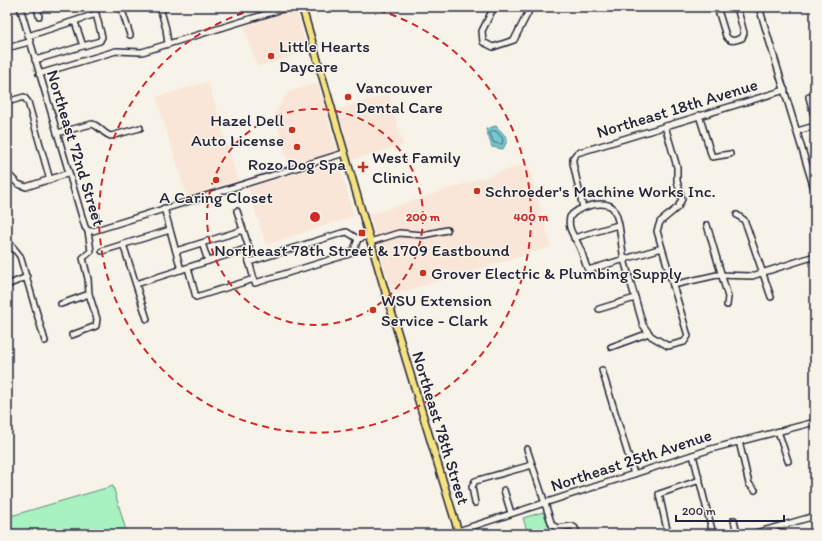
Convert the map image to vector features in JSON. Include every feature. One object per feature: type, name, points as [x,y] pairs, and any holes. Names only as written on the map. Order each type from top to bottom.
[{"type":"main road","name":"Northeast 78th Street","points":[[302,7],[344,153],[458,532]]},
{"type":"street","name":"Northeast 72nd Street","points":[[20,7],[85,227],[88,231],[91,251],[84,258],[89,294]]},
{"type":"street","points":[[37,7],[39,16]]},
{"type":"street","points":[[121,7],[130,35]]},
{"type":"street","points":[[160,7],[166,29],[168,44]]},
{"type":"street","points":[[39,74],[111,52],[118,51],[137,53],[289,7]]},
{"type":"street","points":[[494,7],[482,34],[483,42],[488,45],[495,46],[513,41],[531,7]]},
{"type":"street","points":[[718,7],[726,36],[731,41],[742,38],[744,35],[737,7]]},
{"type":"street","points":[[759,7],[813,181],[815,192]]},
{"type":"street","points":[[7,48],[96,14],[102,39],[35,60]]},
{"type":"street","points":[[75,22],[83,46]]},
{"type":"street","name":"Northeast 18th Avenue","points":[[583,208],[572,162],[577,153],[785,90]]},
{"type":"street","points":[[7,102],[24,97],[28,102],[50,180]]},
{"type":"street","points":[[809,97],[815,119]]},
{"type":"street","points":[[699,116],[712,157],[730,154]]},
{"type":"street","points":[[57,134],[92,124],[97,125],[105,133],[111,136],[140,128]]},
{"type":"street","points":[[662,248],[624,260],[588,270],[580,246],[574,238],[569,224],[572,214],[583,208],[603,204],[609,205],[614,210],[624,260],[642,323],[649,333],[668,346],[684,342],[688,336],[657,231],[658,226],[666,216],[678,207],[682,199],[677,181],[677,167],[665,126]]},
{"type":"street","points":[[797,131],[815,126]]},
{"type":"street","points":[[88,231],[93,231],[344,153]]},
{"type":"street","points":[[7,173],[22,187],[69,174]]},
{"type":"street","points":[[164,208],[181,270]]},
{"type":"street","points":[[237,211],[249,248],[247,254],[255,283],[349,254],[354,250],[358,239]]},
{"type":"street","points":[[736,215],[744,220],[747,227],[771,297]]},
{"type":"street","points":[[574,238],[618,225]]},
{"type":"street","points":[[707,225],[728,297],[727,305]]},
{"type":"street","points":[[102,251],[170,230]]},
{"type":"street","points":[[176,251],[243,230]]},
{"type":"street","points":[[249,262],[347,232],[358,239],[370,239],[399,233],[427,234],[447,230]]},
{"type":"street","points":[[7,240],[19,253],[45,341]]},
{"type":"street","points":[[202,243],[208,261]]},
{"type":"street","points":[[123,244],[147,318]]},
{"type":"street","points":[[136,284],[249,248]]},
{"type":"street","points":[[673,285],[722,276],[744,277],[762,273],[815,256]]},
{"type":"street","points":[[188,268],[196,297],[254,279]]},
{"type":"street","points":[[7,285],[27,277]]},
{"type":"street","points":[[61,304],[89,294],[97,319],[96,326],[72,335]]},
{"type":"street","points":[[599,309],[635,298]]},
{"type":"street","points":[[611,347],[649,333]]},
{"type":"street","points":[[602,370],[634,474]]},
{"type":"street","name":"Northeast 25th Avenue","points":[[458,532],[545,502],[693,455],[739,441],[815,422]]},
{"type":"street","points":[[778,431],[788,461]]},
{"type":"street","points":[[739,441],[749,484],[755,490]]},
{"type":"street","points":[[527,449],[552,526],[557,528],[572,526],[577,534]]},
{"type":"street","points":[[693,455],[713,534]]},
{"type":"street","points":[[475,503],[472,487],[474,482],[532,465]]},
{"type":"street","points":[[668,534],[659,494],[700,480]]},
{"type":"street","points":[[504,490],[512,513]]},
{"type":"street","points":[[752,534],[815,516]]},
{"type":"street","points":[[734,520],[737,534]]},
{"type":"shaded area","points":[[294,9],[296,11],[308,51],[257,67],[244,26]]},
{"type":"shaded area","points":[[208,82],[238,180],[187,197],[156,97]]},
{"type":"shaded area","points":[[318,83],[336,149],[333,153],[289,165],[274,114],[288,92]]},
{"type":"shaded area","points":[[389,94],[403,145],[352,160],[338,109]]},
{"type":"shaded area","points":[[334,161],[339,164],[354,216],[266,245],[248,188]]},
{"type":"shaded area","points":[[528,163],[551,247],[393,295],[369,215]]},
{"type":"green space","points":[[113,486],[127,534],[8,534],[7,517]]},
{"type":"green space","points":[[543,512],[553,534],[528,534],[523,518]]},
{"type":"water","points":[[496,126],[508,139],[503,149],[492,147],[486,129]]},
{"type":"place","name":"Little Hearts Daycare","points":[[271,56]]},
{"type":"place","name":"Vancouver Dental Care","points":[[348,97]]},
{"type":"place","name":"Hazel Dell Auto License","points":[[292,130]]},
{"type":"place","name":"Rozo Dog Spa","points":[[297,147]]},
{"type":"place","name":"West Family Clinic","points":[[363,167]]},
{"type":"place","name":"A Caring Closet","points":[[216,180]]},
{"type":"place","name":"Schroeder's Machine Works Inc.","points":[[477,191]]},
{"type":"place","name":"Northeast 78th Street & 1709 Eastbound","points":[[362,233]]},
{"type":"place","name":"Grover Electric & Plumbing Supply","points":[[423,273]]},
{"type":"place","name":"WSU Extension Service - Clark","points":[[373,310]]}]
